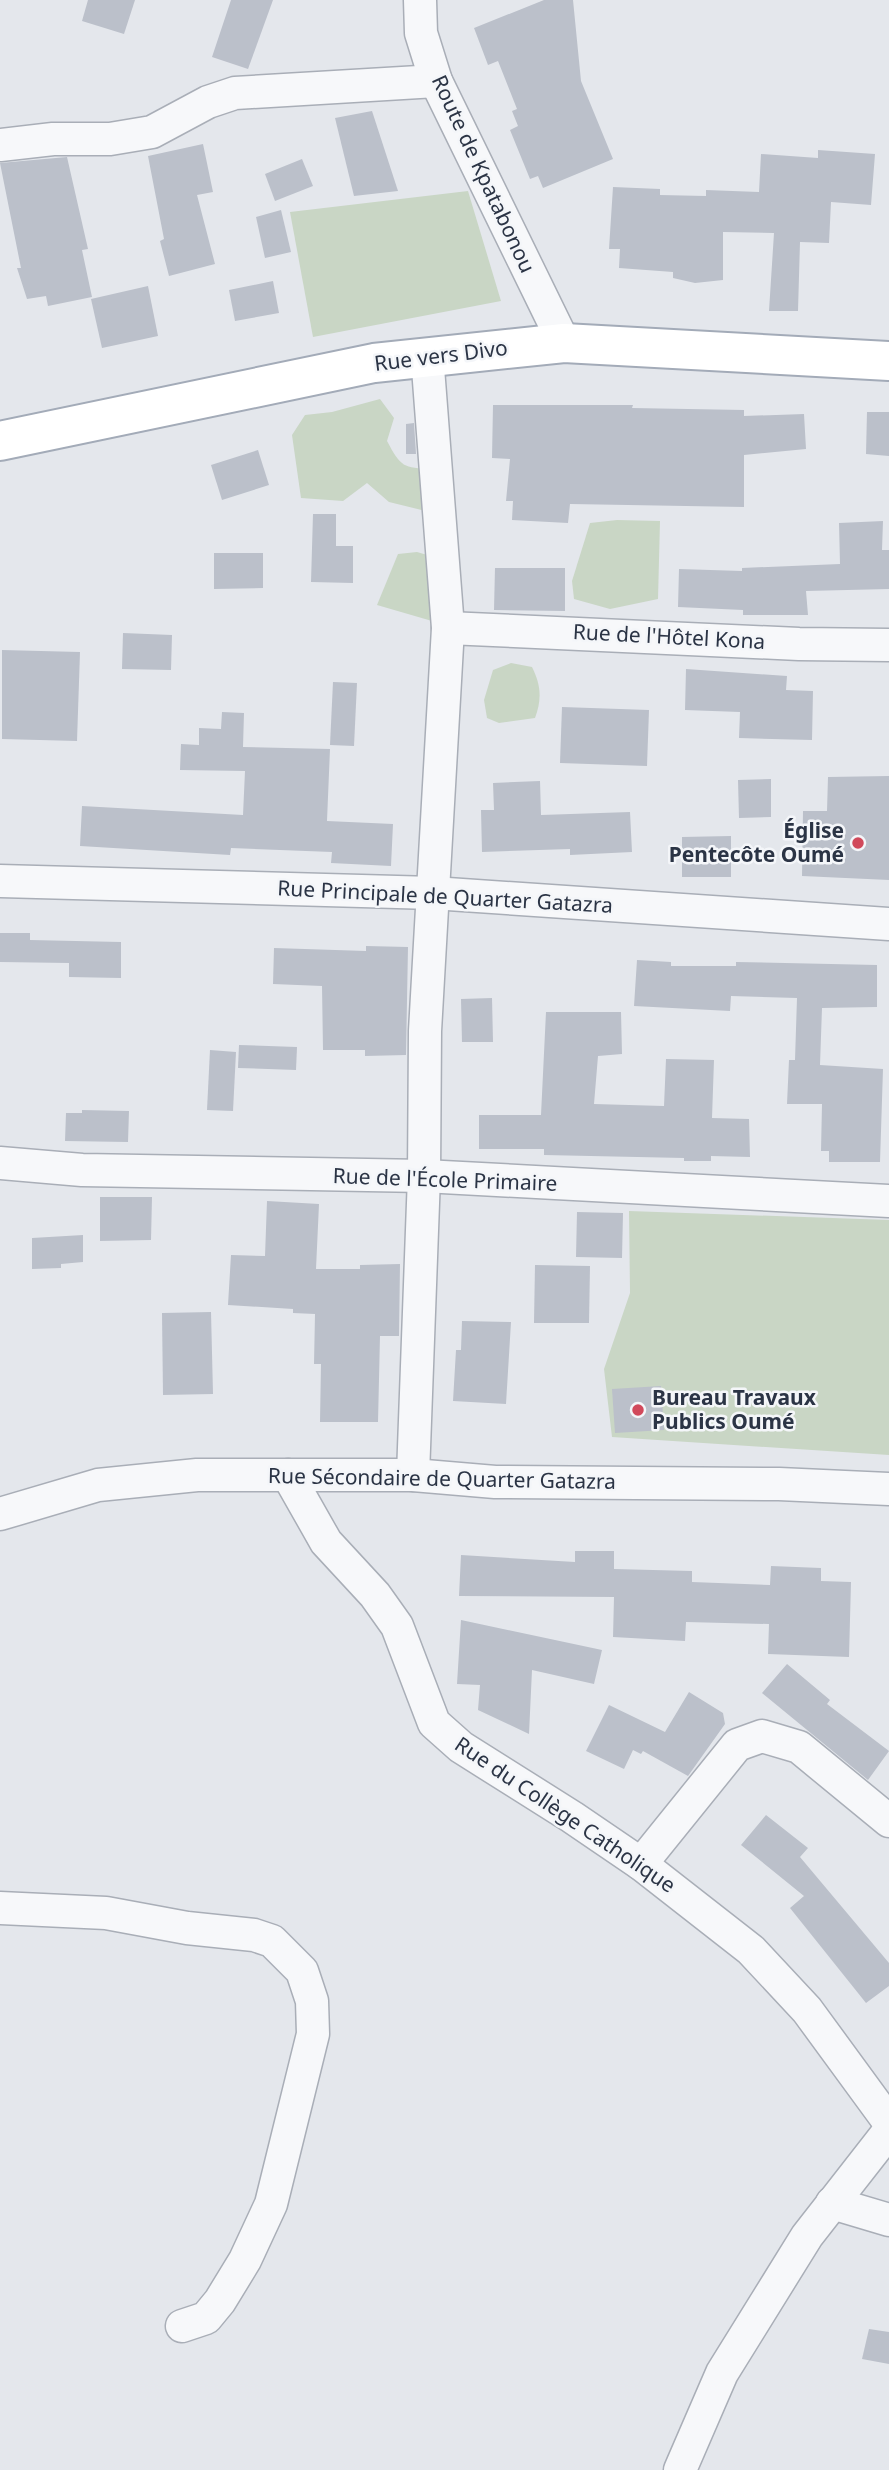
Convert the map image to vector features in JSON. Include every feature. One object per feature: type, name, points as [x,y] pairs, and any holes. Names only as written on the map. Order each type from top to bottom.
[{"type":"main road","name":"Rue vers Divo","points":[[0,441],[374,363],[426,355],[564,343],[889,361]]},
{"type":"street","name":"Route de Kpatabonou","points":[[420,0],[421,33],[436,81],[564,343]]},
{"type":"street","points":[[0,145],[53,139],[110,139],[152,132],[208,102],[235,93],[436,81]]},
{"type":"street","points":[[412,1475],[424,1176],[425,1031],[448,628],[426,355]]},
{"type":"street","name":"Rue de l'Hôtel Kona","points":[[448,628],[799,644],[889,645]]},
{"type":"street","name":"Rue Principale de Quarter Gatazra","points":[[0,880],[433,893],[889,924]]},
{"type":"street","name":"Rue de l'École Primaire","points":[[0,1163],[82,1170],[424,1176],[889,1201]]},
{"type":"street","name":"Rue Sécondaire de Quarter Gatazra","points":[[0,1514],[98,1485],[197,1475],[412,1475],[495,1482],[779,1484],[889,1489]]},
{"type":"street","name":"Rue du Collège Catholique","points":[[288,1475],[326,1542],[375,1595],[397,1626],[434,1723],[461,1747],[572,1816],[712,1917],[786,1984],[889,2122]]},
{"type":"street","points":[[0,1499],[47,1498]]},
{"type":"street","points":[[641,1864],[737,1745],[762,1736],[799,1746],[889,1821]]},
{"type":"street","points":[[0,1908],[106,1913],[187,1928],[254,1936],[272,1941],[302,1971],[312,2001],[313,2035],[303,2085],[271,2204],[245,2260],[220,2301],[206,2318],[181,2326]]},
{"type":"street","points":[[680,2470],[722,2373],[807,2235],[889,2131]]},
{"type":"street","points":[[832,2203],[889,2220]]},
{"type":"green space","points":[[468,191],[501,301],[313,337],[290,212]]},
{"type":"green space","points":[[380,399],[394,418],[387,441],[392,450],[400,461],[409,467],[432,469],[446,516],[389,502],[367,483],[343,501],[301,498],[292,435],[305,415],[332,412]]},
{"type":"green space","points":[[617,520],[660,521],[658,599],[610,609],[574,599],[572,581],[590,523]]},
{"type":"green space","points":[[417,552],[434,557],[440,614],[432,621],[377,605],[398,554]]},
{"type":"green space","points":[[511,663],[532,667],[539,686],[539,705],[535,718],[499,723],[487,718],[484,700],[493,670]]},
{"type":"green space","points":[[629,1211],[889,1220],[889,1455],[612,1437],[604,1369],[630,1293]]},
{"type":"building","points":[[88,0],[135,0],[124,34],[82,21]]},
{"type":"building","points":[[231,0],[273,0],[248,69],[212,57]]},
{"type":"building","points":[[544,0],[573,0],[581,81],[613,159],[543,188],[538,176],[530,179],[510,130],[518,126],[512,111],[517,109],[498,61],[488,65],[474,28]]},
{"type":"building","points":[[372,111],[398,191],[354,196],[335,118]]},
{"type":"building","points":[[203,144],[213,192],[197,195],[215,264],[169,276],[160,241],[164,239],[148,156]]},
{"type":"building","points":[[818,150],[875,154],[871,205],[831,202],[829,243],[800,242],[798,311],[769,311],[774,233],[723,232],[723,280],[695,283],[673,278],[673,272],[619,268],[620,249],[609,249],[613,187],[660,189],[660,195],[706,196],[706,190],[759,192],[761,154],[818,158]]},
{"type":"building","points":[[67,157],[88,249],[82,250],[92,297],[48,306],[46,296],[27,299],[17,268],[21,268],[0,163]]},
{"type":"building","points":[[302,159],[313,186],[275,201],[265,174]]},
{"type":"building","points":[[281,210],[291,252],[265,258],[256,217]]},
{"type":"building","points":[[273,281],[279,313],[235,321],[229,290]]},
{"type":"building","points":[[148,286],[158,336],[102,348],[91,299]]},
{"type":"building","points":[[493,405],[633,405],[632,408],[744,410],[744,416],[804,414],[806,449],[744,455],[744,507],[570,504],[568,523],[512,520],[513,501],[506,501],[510,459],[492,458]]},
{"type":"building","points":[[867,412],[889,412],[889,456],[866,454]]},
{"type":"building","points":[[414,423],[416,454],[406,454],[406,424]]},
{"type":"building","points":[[258,450],[269,485],[222,500],[211,465]]},
{"type":"building","points":[[313,514],[336,514],[336,546],[353,546],[353,583],[311,582]]},
{"type":"building","points":[[883,521],[882,550],[889,550],[889,589],[806,591],[808,615],[743,615],[743,610],[678,607],[679,569],[742,571],[742,568],[840,564],[839,523]]},
{"type":"building","points":[[214,553],[263,553],[263,588],[214,589]]},
{"type":"building","points":[[495,568],[565,568],[565,611],[494,610]]},
{"type":"building","points":[[123,633],[172,635],[171,670],[122,669]]},
{"type":"building","points":[[2,650],[80,652],[77,741],[2,739]]},
{"type":"building","points":[[686,669],[787,676],[786,690],[813,691],[812,740],[739,738],[740,712],[685,710]]},
{"type":"building","points":[[333,682],[357,683],[354,746],[330,745]]},
{"type":"building","points":[[562,707],[649,710],[647,766],[560,763]]},
{"type":"building","points":[[222,712],[244,713],[243,747],[330,749],[327,821],[393,824],[391,866],[331,863],[332,852],[231,848],[230,855],[80,846],[82,806],[243,815],[245,771],[180,770],[181,744],[199,745],[199,728],[221,729]]},
{"type":"building","points":[[889,776],[889,880],[802,876],[803,811],[827,811],[828,777]]},
{"type":"building","points":[[771,779],[771,817],[739,818],[738,780]]},
{"type":"building","points":[[540,781],[541,815],[630,812],[632,852],[570,855],[570,849],[482,852],[481,810],[494,810],[493,783]]},
{"type":"building","points":[[731,836],[731,877],[682,877],[682,837]]},
{"type":"building","points":[[0,933],[30,933],[30,940],[121,942],[121,978],[69,977],[69,963],[0,962]]},
{"type":"building","points":[[366,946],[408,947],[406,1055],[365,1056],[365,1050],[323,1050],[322,986],[273,984],[274,948],[366,951]]},
{"type":"building","points":[[637,960],[671,962],[671,966],[736,966],[736,962],[877,965],[877,1007],[822,1008],[820,1065],[883,1069],[880,1162],[829,1162],[829,1151],[821,1151],[822,1104],[787,1104],[789,1060],[795,1060],[797,998],[731,996],[730,1011],[634,1006]]},
{"type":"building","points":[[492,998],[493,1042],[462,1042],[461,999]]},
{"type":"building","points":[[546,1012],[621,1012],[622,1054],[598,1056],[594,1104],[664,1106],[666,1059],[714,1060],[712,1118],[749,1119],[750,1157],[711,1156],[711,1161],[684,1161],[684,1158],[544,1155],[544,1149],[479,1149],[479,1115],[541,1115]]},
{"type":"building","points":[[239,1045],[297,1047],[296,1070],[238,1068]]},
{"type":"building","points":[[210,1050],[236,1052],[233,1111],[207,1110]]},
{"type":"building","points":[[82,1110],[129,1111],[128,1142],[65,1141],[66,1113],[82,1113]]},
{"type":"building","points":[[100,1197],[152,1197],[151,1240],[100,1241]]},
{"type":"building","points":[[267,1201],[319,1204],[316,1269],[360,1269],[360,1265],[400,1264],[399,1336],[380,1336],[378,1422],[320,1422],[321,1364],[314,1364],[315,1314],[293,1313],[293,1309],[228,1305],[231,1255],[265,1256]]},
{"type":"building","points":[[577,1212],[623,1213],[622,1258],[576,1257]]},
{"type":"building","points":[[83,1235],[83,1262],[61,1264],[61,1268],[32,1269],[32,1238]]},
{"type":"building","points":[[535,1265],[590,1266],[589,1323],[534,1323]]},
{"type":"building","points":[[211,1312],[213,1394],[163,1395],[162,1313]]},
{"type":"building","points":[[462,1321],[511,1322],[506,1404],[453,1401],[456,1350],[461,1350]]},
{"type":"building","name":"Bureau Travaux Publics Oumé","points":[[661,1386],[664,1430],[615,1433],[612,1389]]},
{"type":"building","points":[[575,1551],[614,1551],[614,1569],[692,1571],[692,1582],[770,1585],[771,1566],[821,1568],[821,1581],[851,1582],[849,1657],[768,1654],[769,1624],[686,1622],[685,1641],[613,1637],[614,1597],[459,1596],[461,1555],[575,1562]]},
{"type":"building","points":[[461,1620],[602,1650],[594,1684],[532,1670],[529,1734],[478,1710],[480,1685],[457,1684]]},
{"type":"building","points":[[787,1664],[830,1700],[827,1704],[889,1751],[868,1780],[762,1693]]},
{"type":"building","points":[[689,1692],[723,1713],[725,1724],[688,1776],[643,1751],[641,1754],[633,1750],[624,1769],[586,1751],[609,1705],[665,1732]]},
{"type":"building","points":[[766,1815],[808,1848],[800,1857],[889,1963],[889,1986],[866,2003],[790,1908],[804,1896],[741,1845]]},
{"type":"building","points":[[869,2329],[889,2332],[889,2364],[862,2359]]},
{"type":"place","name":"Église Pentecôte Oumé","points":[[858,843]]},
{"type":"place","name":"Bureau Travaux Publics Oumé","points":[[638,1410]]}]
